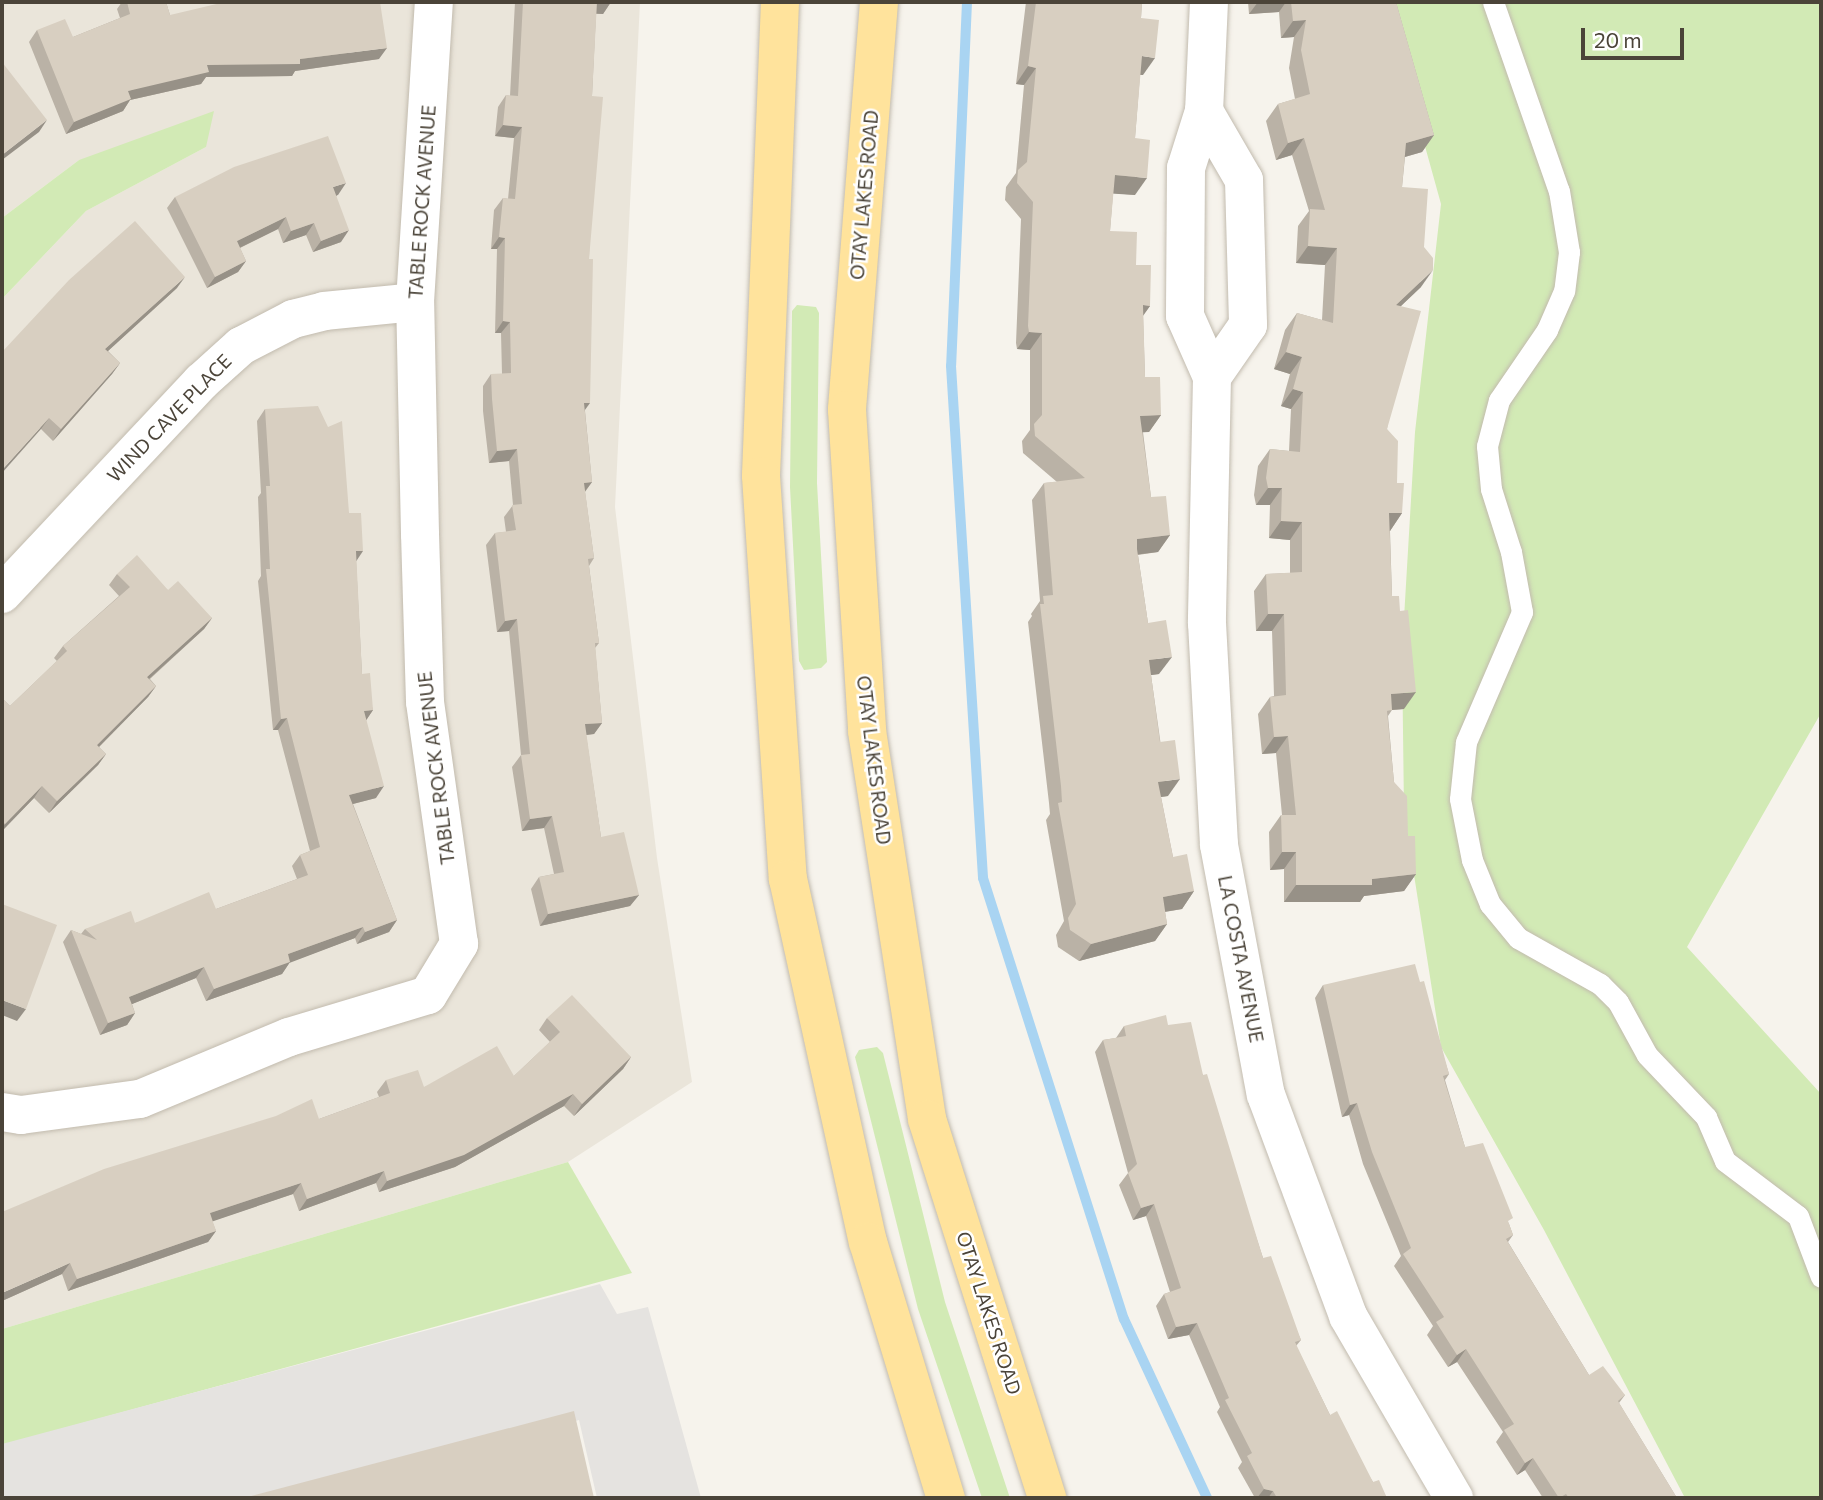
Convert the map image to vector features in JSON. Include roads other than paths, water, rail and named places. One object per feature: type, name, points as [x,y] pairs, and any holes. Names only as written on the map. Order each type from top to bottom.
[{"type":"main road","points":[[780,2],[761,476],[788,880],[868,1242],[946,1498]]},
{"type":"main road","name":"OTAY LAKES ROAD","points":[[879,2],[847,410],[867,731],[927,1119],[1047,1498]]},
{"type":"street","name":"TABLE ROCK AVENUE","points":[[2,1112],[21,1115],[140,1099],[289,1037],[428,995],[459,944],[425,702],[415,302],[434,2]]},
{"type":"street","name":"LA COSTA AVENUE","points":[[1209,2],[1204,111],[1186,168],[1185,316],[1213,377],[1207,623],[1219,845],[1266,1095],[1348,1316],[1454,1498]]},
{"type":"street","points":[[1204,111],[1244,180],[1248,325],[1213,377]]},
{"type":"street","name":"WIND CAVE PLACE","points":[[2,594],[201,382],[241,346],[293,319],[324,311],[415,302]]},
{"type":"lane","points":[[1493,2],[1559,191],[1569,252],[1564,291],[1547,330],[1499,400],[1486,446],[1491,489],[1511,552],[1522,612],[1466,742],[1461,799],[1472,860],[1490,904],[1518,938],[1600,984],[1618,1002],[1647,1055],[1706,1117],[1726,1161],[1798,1216],[1821,1277]]},
{"type":"waterway","points":[[967,2],[951,366],[983,878],[1124,1319],[1207,1498]]}]
